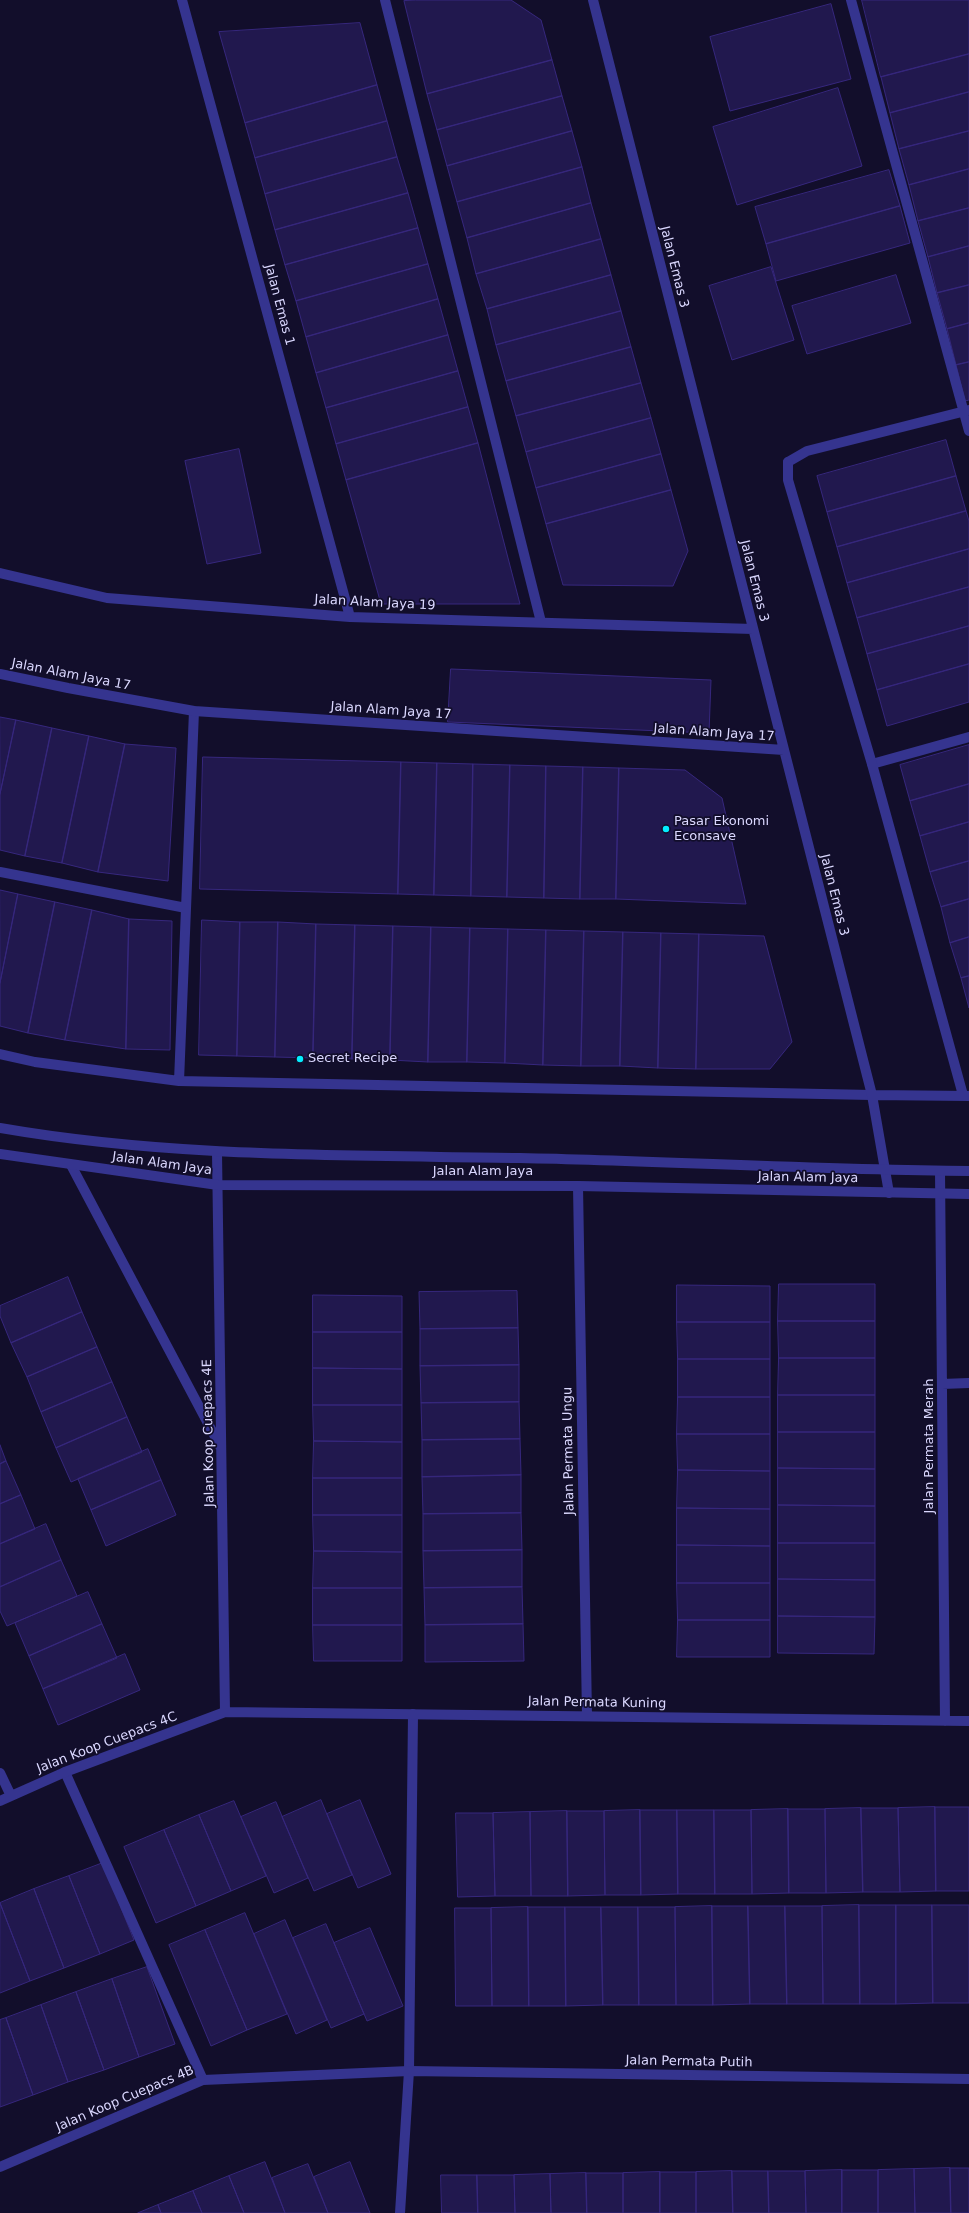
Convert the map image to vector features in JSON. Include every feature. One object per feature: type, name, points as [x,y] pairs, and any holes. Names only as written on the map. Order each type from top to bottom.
[{"type":"street","name":"Jalan Emas 1","points":[[182,0],[350,617]]},
{"type":"street","points":[[385,0],[541,622]]},
{"type":"street","name":"Jalan Emas 3","points":[[593,0],[872,1095],[889,1193]]},
{"type":"street","points":[[851,0],[966,411],[969,431]]},
{"type":"street","points":[[0,1054],[35,1062],[179,1081],[966,1096],[872,764],[788,480],[788,462],[807,451],[966,411]]},
{"type":"street","name":"Jalan Alam Jaya 19","points":[[0,573],[107,598],[350,617],[753,629]]},
{"type":"street","name":"Jalan Alam Jaya 17","points":[[0,674],[194,711],[784,750]]},
{"type":"street","points":[[179,1081],[194,711]]},
{"type":"street","points":[[872,764],[969,737]]},
{"type":"street","points":[[0,872],[186,908]]},
{"type":"street","name":"Jalan Alam Jaya","points":[[0,1128],[53,1137],[217,1153],[567,1159],[969,1171]]},
{"type":"street","name":"Jalan Koop Cuepacs 4E","points":[[217,1153],[225,1712]]},
{"type":"street","name":"Jalan Alam Jaya","points":[[0,1154],[218,1185],[578,1186],[941,1195],[969,1194]]},
{"type":"street","points":[[71,1165],[222,1449]]},
{"type":"street","name":"Jalan Permata Merah","points":[[940,1171],[945,1721]]},
{"type":"street","name":"Jalan Permata Ungu","points":[[578,1186],[587,1716]]},
{"type":"street","points":[[942,1384],[969,1384]]},
{"type":"street","name":"Jalan Permata Kuning","points":[[225,1712],[969,1721]]},
{"type":"street","name":"Jalan Koop Cuepacs 4C","points":[[0,1801],[65,1772],[225,1712]]},
{"type":"street","points":[[400,2213],[409,2071],[413,1714]]},
{"type":"street","points":[[65,1772],[203,2080]]},
{"type":"street","points":[[0,1774],[11,1796]]},
{"type":"street","name":"Jalan Permata Putih","points":[[409,2071],[969,2079]]},
{"type":"street","name":"Jalan Koop Cuepacs 4B","points":[[0,2167],[203,2080],[409,2071]]},
{"type":"building","points":[[511,0],[541,20],[552,60],[427,94],[404,1]]},
{"type":"building","points":[[862,0],[969,0],[969,54],[881,77]]},
{"type":"building","points":[[831,4],[851,79],[730,111],[710,37]]},
{"type":"building","points":[[360,23],[377,85],[245,123],[219,32]]},
{"type":"building","points":[[969,54],[969,92],[890,113],[881,77]]},
{"type":"building","points":[[552,60],[562,96],[437,130],[427,94]]},
{"type":"building","points":[[377,85],[387,121],[255,158],[245,123]]},
{"type":"building","points":[[838,88],[862,166],[737,205],[713,127]]},
{"type":"building","points":[[969,92],[969,131],[899,149],[890,113]]},
{"type":"building","points":[[562,96],[572,131],[447,166],[437,130]]},
{"type":"building","points":[[387,121],[397,157],[265,194],[255,158]]},
{"type":"building","points":[[572,131],[582,167],[457,202],[447,166]]},
{"type":"building","points":[[969,131],[969,169],[909,185],[899,149]]},
{"type":"building","points":[[397,157],[408,193],[275,230],[265,194]]},
{"type":"building","points":[[582,167],[591,203],[467,238],[457,202]]},
{"type":"building","points":[[969,169],[969,208],[918,221],[909,185]]},
{"type":"building","points":[[889,170],[900,206],[766,244],[755,207]]},
{"type":"building","points":[[408,193],[418,228],[285,265],[275,230]]},
{"type":"building","points":[[591,203],[601,239],[476,274],[467,238]]},
{"type":"building","points":[[900,206],[910,243],[776,281],[766,244]]},
{"type":"building","points":[[969,208],[969,246],[928,257],[918,221]]},
{"type":"building","points":[[418,228],[428,264],[296,301],[285,265]]},
{"type":"building","points":[[601,239],[611,275],[487,309],[476,274]]},
{"type":"building","points":[[969,246],[969,285],[937,293],[928,257]]},
{"type":"building","points":[[428,264],[438,299],[306,337],[296,301]]},
{"type":"building","points":[[771,267],[794,340],[732,360],[709,286]]},
{"type":"building","points":[[611,275],[621,311],[496,345],[487,309]]},
{"type":"building","points":[[896,275],[911,323],[807,354],[792,306]]},
{"type":"building","points":[[969,285],[969,323],[947,329],[937,293]]},
{"type":"building","points":[[438,299],[448,335],[316,373],[306,337]]},
{"type":"building","points":[[621,311],[631,347],[506,381],[496,345]]},
{"type":"building","points":[[969,323],[969,362],[956,365],[947,329]]},
{"type":"building","points":[[448,335],[458,371],[326,408],[316,373]]},
{"type":"building","points":[[631,347],[641,383],[516,416],[506,381]]},
{"type":"building","points":[[969,362],[969,400],[965,401],[956,365]]},
{"type":"building","points":[[458,371],[468,407],[336,444],[326,408]]},
{"type":"building","points":[[641,383],[651,418],[526,452],[516,416]]},
{"type":"building","points":[[468,407],[478,443],[346,480],[336,444]]},
{"type":"building","points":[[651,418],[661,454],[536,488],[526,452]]},
{"type":"building","points":[[946,440],[956,476],[827,512],[817,476]]},
{"type":"building","points":[[478,443],[520,604],[381,604],[346,480]]},
{"type":"building","points":[[239,449],[261,553],[207,564],[185,461]]},
{"type":"building","points":[[661,454],[671,490],[546,524],[536,488]]},
{"type":"building","points":[[956,476],[966,511],[837,547],[827,512]]},
{"type":"building","points":[[671,490],[688,551],[673,586],[563,585],[546,524]]},
{"type":"building","points":[[966,511],[969,521],[969,549],[847,583],[837,547]]},
{"type":"building","points":[[969,549],[969,587],[857,618],[847,583]]},
{"type":"building","points":[[969,587],[969,626],[867,654],[857,618]]},
{"type":"building","points":[[969,626],[969,664],[877,690],[867,654]]},
{"type":"building","points":[[969,664],[969,702],[887,726],[877,690]]},
{"type":"building","points":[[451,669],[711,680],[709,733],[448,722]]},
{"type":"building","points":[[0,717],[16,720],[0,794]]},
{"type":"building","points":[[16,720],[52,728],[25,856],[0,850],[0,794]]},
{"type":"building","points":[[52,728],[89,736],[62,863],[25,856]]},
{"type":"building","points":[[89,736],[125,744],[98,872],[62,863]]},
{"type":"building","points":[[125,744],[176,748],[168,881],[98,872]]},
{"type":"building","points":[[969,745],[969,784],[910,801],[900,765]]},
{"type":"building","points":[[203,757],[401,762],[398,894],[200,889]]},
{"type":"building","points":[[401,762],[437,763],[434,895],[398,894]]},
{"type":"building","points":[[437,763],[473,764],[471,896],[434,895]]},
{"type":"building","points":[[473,764],[510,765],[507,897],[471,896]]},
{"type":"building","points":[[510,765],[546,766],[544,898],[507,897]]},
{"type":"building","points":[[546,766],[583,767],[580,899],[544,898]]},
{"type":"building","points":[[583,767],[619,768],[616,899],[580,899]]},
{"type":"building","points":[[619,768],[685,770],[722,798],[746,904],[616,899]]},
{"type":"building","points":[[969,784],[969,822],[920,836],[910,801]]},
{"type":"building","points":[[969,822],[969,861],[930,872],[920,836]]},
{"type":"building","points":[[969,861],[969,899],[941,907],[930,872]]},
{"type":"building","points":[[0,890],[18,894],[0,983]]},
{"type":"building","points":[[18,894],[55,902],[28,1033],[0,1026],[0,983]]},
{"type":"building","points":[[969,899],[969,937],[950,943],[941,907]]},
{"type":"building","points":[[55,902],[92,910],[65,1040],[28,1033]]},
{"type":"building","points":[[92,910],[129,919],[126,1049],[65,1040]]},
{"type":"building","points":[[129,919],[172,921],[170,1050],[126,1049]]},
{"type":"building","points":[[202,920],[240,922],[237,1056],[199,1055]]},
{"type":"building","points":[[240,922],[278,922],[275,1057],[237,1056]]},
{"type":"building","points":[[278,922],[316,924],[313,1058],[275,1057]]},
{"type":"building","points":[[316,924],[355,925],[352,1059],[313,1058]]},
{"type":"building","points":[[355,925],[393,926],[390,1060],[352,1059]]},
{"type":"building","points":[[393,926],[431,927],[428,1062],[390,1060]]},
{"type":"building","points":[[431,927],[470,928],[467,1062],[428,1062]]},
{"type":"building","points":[[470,928],[508,929],[505,1063],[467,1062]]},
{"type":"building","points":[[508,929],[546,930],[543,1065],[505,1063]]},
{"type":"building","points":[[546,930],[584,931],[581,1066],[543,1065]]},
{"type":"building","points":[[584,931],[623,932],[620,1066],[581,1066]]},
{"type":"building","points":[[623,932],[661,933],[658,1068],[620,1066]]},
{"type":"building","points":[[661,933],[699,934],[696,1069],[658,1068]]},
{"type":"building","points":[[699,934],[764,936],[792,1042],[770,1069],[696,1069]]},
{"type":"building","points":[[969,937],[969,976],[961,978],[950,943]]},
{"type":"building","points":[[969,976],[969,1008],[961,978]]},
{"type":"building","points":[[68,1277],[82,1312],[11,1343],[0,1316],[0,1306]]},
{"type":"building","points":[[779,1284],[875,1284],[875,1321],[778,1321]]},
{"type":"building","points":[[677,1285],[770,1286],[770,1322],[677,1322]]},
{"type":"building","points":[[517,1291],[518,1328],[420,1329],[419,1292]]},
{"type":"building","points":[[313,1295],[402,1296],[402,1332],[313,1332]]},
{"type":"building","points":[[82,1312],[97,1347],[27,1377],[11,1343]]},
{"type":"building","points":[[778,1321],[875,1321],[875,1358],[779,1358]]},
{"type":"building","points":[[677,1322],[770,1322],[770,1359],[678,1359]]},
{"type":"building","points":[[518,1328],[519,1365],[420,1366],[420,1329]]},
{"type":"building","points":[[313,1332],[402,1332],[402,1369],[313,1368]]},
{"type":"building","points":[[97,1347],[112,1382],[41,1412],[27,1377]]},
{"type":"building","points":[[779,1358],[875,1358],[875,1395],[778,1395]]},
{"type":"building","points":[[678,1359],[770,1359],[770,1397],[678,1397]]},
{"type":"building","points":[[519,1365],[519,1402],[421,1403],[420,1366]]},
{"type":"building","points":[[313,1368],[402,1369],[402,1405],[313,1405]]},
{"type":"building","points":[[112,1382],[127,1417],[56,1448],[41,1412]]},
{"type":"building","points":[[778,1395],[875,1395],[875,1432],[778,1432]]},
{"type":"building","points":[[678,1397],[770,1397],[770,1434],[677,1434]]},
{"type":"building","points":[[519,1402],[520,1439],[422,1440],[421,1403]]},
{"type":"building","points":[[313,1405],[402,1405],[402,1442],[314,1441]]},
{"type":"building","points":[[127,1417],[142,1452],[71,1482],[56,1448]]},
{"type":"building","points":[[778,1432],[875,1432],[875,1469],[778,1468]]},
{"type":"building","points":[[677,1434],[770,1434],[770,1471],[678,1470]]},
{"type":"building","points":[[520,1439],[521,1475],[422,1477],[422,1440]]},
{"type":"building","points":[[314,1441],[402,1442],[402,1478],[313,1478]]},
{"type":"building","points":[[0,1445],[6,1461],[0,1464]]},
{"type":"building","points":[[148,1449],[161,1480],[91,1510],[78,1479]]},
{"type":"building","points":[[6,1461],[21,1495],[0,1504],[0,1464]]},
{"type":"building","points":[[778,1468],[875,1469],[875,1506],[778,1505]]},
{"type":"building","points":[[678,1470],[770,1471],[770,1509],[677,1508]]},
{"type":"building","points":[[521,1475],[521,1513],[423,1514],[422,1477]]},
{"type":"building","points":[[313,1478],[402,1478],[402,1515],[313,1515]]},
{"type":"building","points":[[161,1480],[176,1515],[106,1546],[91,1510]]},
{"type":"building","points":[[21,1495],[35,1529],[0,1544],[0,1504]]},
{"type":"building","points":[[778,1505],[875,1506],[875,1543],[778,1543]]},
{"type":"building","points":[[677,1508],[770,1509],[770,1546],[677,1545]]},
{"type":"building","points":[[521,1513],[522,1550],[423,1551],[423,1514]]},
{"type":"building","points":[[313,1515],[402,1515],[402,1552],[314,1551]]},
{"type":"building","points":[[46,1524],[61,1560],[0,1587],[0,1544]]},
{"type":"building","points":[[778,1543],[875,1543],[875,1580],[778,1579]]},
{"type":"building","points":[[677,1545],[770,1546],[770,1583],[677,1583]]},
{"type":"building","points":[[522,1550],[522,1587],[424,1588],[423,1551]]},
{"type":"building","points":[[314,1551],[402,1552],[402,1588],[313,1588]]},
{"type":"building","points":[[61,1560],[77,1596],[7,1626],[0,1611],[0,1587]]},
{"type":"building","points":[[778,1579],[875,1580],[875,1617],[778,1616]]},
{"type":"building","points":[[677,1583],[770,1583],[770,1620],[678,1620]]},
{"type":"building","points":[[522,1587],[523,1624],[425,1625],[424,1588]]},
{"type":"building","points":[[313,1588],[402,1588],[402,1625],[313,1625]]},
{"type":"building","points":[[88,1592],[102,1624],[29,1656],[15,1623]]},
{"type":"building","points":[[778,1616],[875,1617],[874,1654],[778,1653]]},
{"type":"building","points":[[678,1620],[770,1620],[770,1657],[677,1657]]},
{"type":"building","points":[[102,1624],[117,1658],[43,1689],[29,1656]]},
{"type":"building","points":[[523,1624],[524,1661],[425,1662],[425,1625]]},
{"type":"building","points":[[313,1625],[402,1625],[402,1661],[314,1661]]},
{"type":"building","points":[[125,1654],[140,1690],[58,1725],[43,1689]]},
{"type":"building","points":[[321,1800],[352,1875],[314,1891],[282,1817]]},
{"type":"building","points":[[360,1800],[391,1874],[358,1888],[327,1814]]},
{"type":"building","points":[[234,1801],[266,1876],[231,1891],[199,1815]]},
{"type":"building","points":[[276,1802],[308,1878],[274,1893],[241,1817]]},
{"type":"building","points":[[935,1807],[969,1807],[969,1891],[936,1891]]},
{"type":"building","points":[[935,1807],[936,1891],[900,1892],[898,1808]]},
{"type":"building","points":[[861,1808],[898,1808],[900,1892],[863,1892]]},
{"type":"building","points":[[861,1808],[863,1892],[826,1893],[825,1809]]},
{"type":"building","points":[[788,1809],[825,1809],[826,1893],[789,1893]]},
{"type":"building","points":[[788,1809],[789,1893],[752,1894],[751,1810]]},
{"type":"building","points":[[640,1810],[677,1810],[678,1894],[641,1895]]},
{"type":"building","points":[[640,1810],[641,1895],[605,1895],[604,1811]]},
{"type":"building","points":[[677,1810],[714,1810],[715,1894],[678,1894]]},
{"type":"building","points":[[714,1810],[751,1810],[752,1894],[715,1894]]},
{"type":"building","points":[[567,1811],[604,1811],[605,1895],[568,1896]]},
{"type":"building","points":[[567,1811],[568,1896],[531,1896],[530,1812]]},
{"type":"building","points":[[530,1812],[531,1896],[495,1896],[493,1813]]},
{"type":"building","points":[[456,1813],[493,1813],[495,1896],[458,1897]]},
{"type":"building","points":[[199,1815],[231,1891],[196,1906],[164,1830]]},
{"type":"building","points":[[164,1830],[196,1906],[156,1923],[124,1847]]},
{"type":"building","points":[[103,1863],[134,1940],[100,1954],[69,1876]]},
{"type":"building","points":[[69,1876],[100,1954],[64,1968],[34,1889]]},
{"type":"building","points":[[34,1889],[64,1968],[30,1981],[0,1903]]},
{"type":"building","points":[[0,1903],[30,1981],[0,1993]]},
{"type":"building","points":[[859,1905],[860,2004],[823,2004],[822,1906]]},
{"type":"building","points":[[859,1905],[896,1905],[896,2004],[860,2004]]},
{"type":"building","points":[[896,1905],[932,1905],[933,2003],[896,2004]]},
{"type":"building","points":[[932,1905],[969,1905],[969,2003],[933,2003]]},
{"type":"building","points":[[712,1906],[713,2005],[676,2005],[675,1907]]},
{"type":"building","points":[[712,1906],[748,1906],[750,2004],[713,2005]]},
{"type":"building","points":[[748,1906],[785,1906],[787,2004],[750,2004]]},
{"type":"building","points":[[785,1906],[822,1906],[823,2004],[787,2004]]},
{"type":"building","points":[[528,1907],[529,2006],[492,2006],[491,1908]]},
{"type":"building","points":[[528,1907],[565,1907],[566,2006],[529,2006]]},
{"type":"building","points":[[565,1907],[601,1907],[603,2005],[566,2006]]},
{"type":"building","points":[[601,1907],[638,1907],[639,2005],[603,2005]]},
{"type":"building","points":[[638,1907],[675,1907],[676,2005],[639,2005]]},
{"type":"building","points":[[455,1908],[491,1908],[492,2006],[456,2006]]},
{"type":"building","points":[[245,1913],[287,2014],[247,2030],[205,1930]]},
{"type":"building","points":[[285,1920],[327,2020],[296,2034],[254,1934]]},
{"type":"building","points":[[326,1924],[364,2014],[331,2028],[293,1938]]},
{"type":"building","points":[[370,1928],[403,2006],[367,2021],[334,1943]]},
{"type":"building","points":[[205,1930],[247,2030],[211,2046],[169,1945]]},
{"type":"building","points":[[147,1967],[175,2044],[139,2057],[112,1979]]},
{"type":"building","points":[[112,1979],[139,2057],[104,2070],[76,1992]]},
{"type":"building","points":[[76,1992],[104,2070],[68,2082],[41,2005]]},
{"type":"building","points":[[41,2005],[68,2082],[33,2095],[6,2018]]},
{"type":"building","points":[[6,2018],[33,2095],[0,2107],[0,2020]]},
{"type":"building","points":[[265,2162],[285,2213],[244,2213],[229,2176]]},
{"type":"building","points":[[350,2162],[370,2213],[328,2213],[314,2177]]},
{"type":"building","points":[[308,2164],[328,2213],[285,2213],[272,2178]]},
{"type":"building","points":[[950,2168],[969,2168],[969,2213],[951,2213]]},
{"type":"building","points":[[950,2168],[951,2213],[915,2213],[914,2169]]},
{"type":"building","points":[[914,2169],[915,2213],[878,2213],[878,2170]]},
{"type":"building","points":[[842,2170],[878,2170],[878,2213],[842,2213]]},
{"type":"building","points":[[842,2170],[842,2213],[806,2213],[805,2171]]},
{"type":"building","points":[[732,2171],[768,2171],[769,2213],[733,2213]]},
{"type":"building","points":[[732,2171],[733,2213],[696,2213],[696,2172]]},
{"type":"building","points":[[768,2171],[805,2171],[806,2213],[769,2213]]},
{"type":"building","points":[[660,2172],[696,2172],[696,2213],[660,2213]]},
{"type":"building","points":[[660,2172],[660,2213],[623,2213],[623,2173]]},
{"type":"building","points":[[586,2173],[623,2173],[623,2213],[587,2213]]},
{"type":"building","points":[[586,2173],[587,2213],[551,2213],[550,2174]]},
{"type":"building","points":[[550,2174],[551,2213],[515,2213],[514,2175]]},
{"type":"building","points":[[441,2175],[477,2175],[478,2213],[442,2213]]},
{"type":"building","points":[[477,2175],[514,2175],[515,2213],[478,2213]]},
{"type":"building","points":[[229,2176],[244,2213],[202,2213],[193,2191]]},
{"type":"building","points":[[193,2191],[202,2213],[161,2213],[158,2205]]},
{"type":"building","points":[[158,2205],[161,2213],[138,2213]]},
{"type":"place","name":"Pasar Ekonomi Econsave","points":[[666,829]]},
{"type":"place","name":"Secret Recipe","points":[[300,1059]]}]
